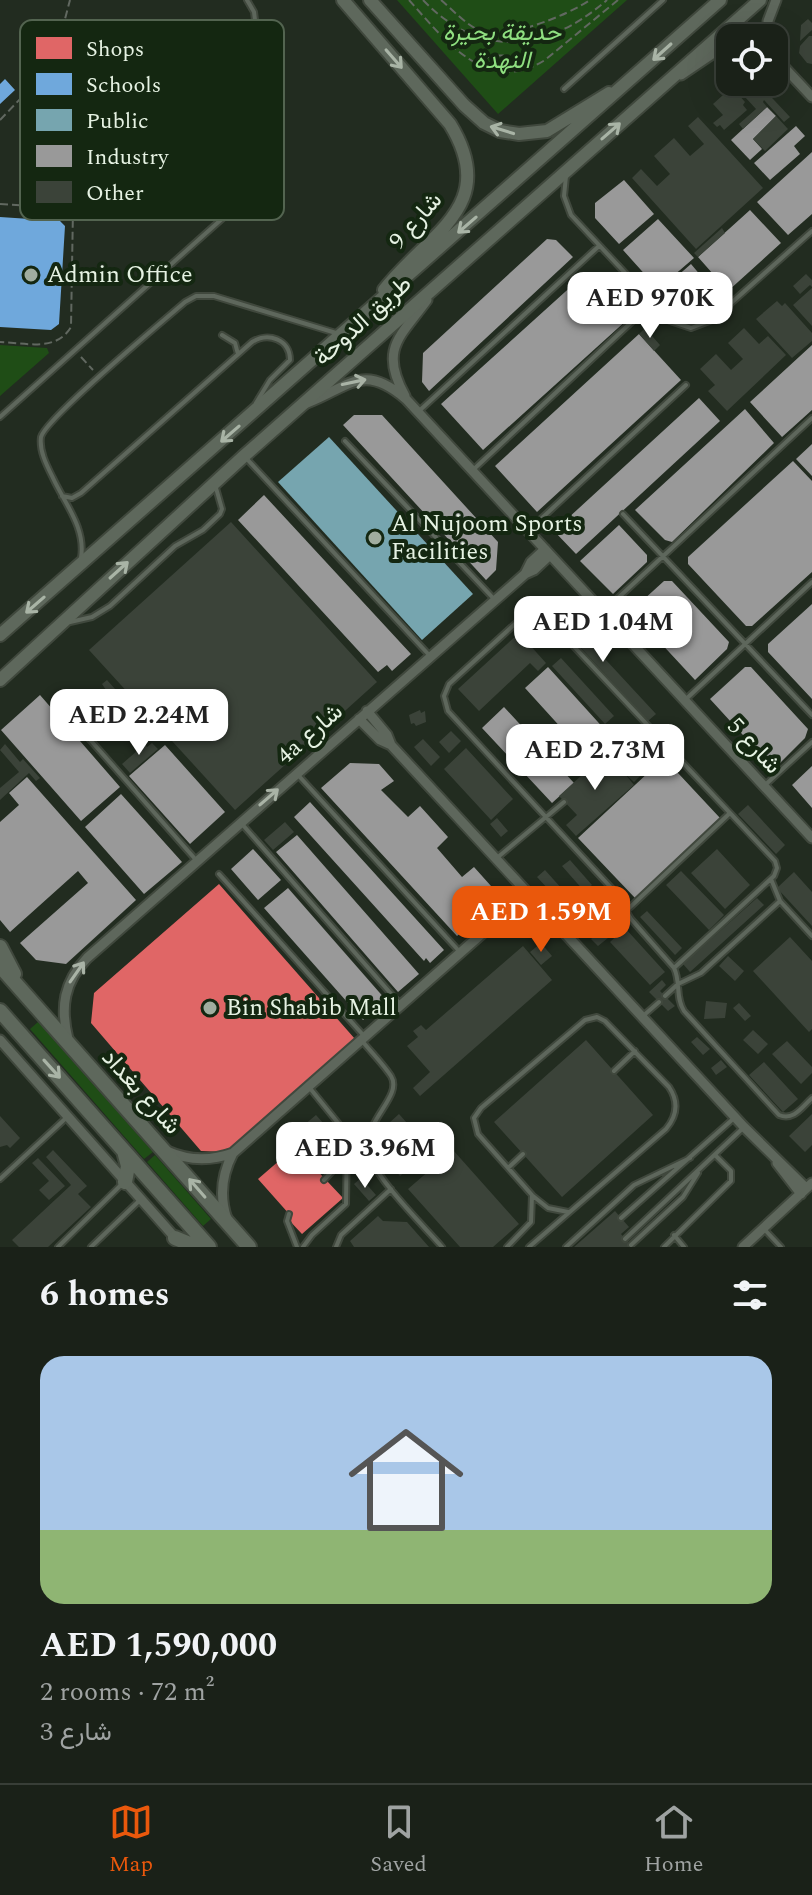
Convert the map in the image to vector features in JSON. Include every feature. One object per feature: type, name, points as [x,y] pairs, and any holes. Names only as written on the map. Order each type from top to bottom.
[{"type":"main road","name":"شارع 9","points":[[343,0],[450,124],[463,147],[468,168],[466,190],[453,217],[398,274],[369,312]]},
{"type":"main road","points":[[370,0],[476,118],[500,131],[529,134],[547,131],[597,99],[623,87]]},
{"type":"main road","name":"طريق الدوحة","points":[[0,635],[720,0]]},
{"type":"main road","name":"طريق الدوحة","points":[[0,680],[217,480],[760,0]]},
{"type":"main road","points":[[0,947],[20,989]]},
{"type":"main road","name":"شارع بغداد","points":[[0,966],[249,1247]]},
{"type":"main road","points":[[0,979],[20,989]]},
{"type":"main road","points":[[0,1011],[209,1247]]},
{"type":"main road","points":[[124,1150],[128,1166],[125,1182]]},
{"type":"main road","points":[[179,1242],[197,1247]]},
{"type":"street","points":[[768,24],[776,0]]},
{"type":"street","points":[[670,78],[688,71],[716,52]]},
{"type":"street","points":[[788,73],[812,97]]},
{"type":"street","name":"شارع 5","points":[[406,399],[393,366],[395,344],[437,285]]},
{"type":"street","name":"شارع 5","points":[[301,406],[356,380],[381,382],[406,399],[812,838]]},
{"type":"street","name":"4a شارع","points":[[70,1046],[63,1011],[65,996],[77,968],[196,860],[525,574],[531,562],[548,552]]},
{"type":"street","points":[[367,711],[387,735],[391,745],[776,1160],[783,1175],[806,1188],[743,1247]]},
{"type":"street","points":[[359,719],[380,740],[391,745]]},
{"type":"street","points":[[502,916],[506,906],[522,889]]},
{"type":"street","points":[[164,1150],[203,1160],[233,1153],[460,952],[530,897]]},
{"type":"street","points":[[0,1040],[179,1242]]},
{"type":"street","points":[[228,1224],[223,1203],[223,1182],[233,1153]]},
{"type":"lane","points":[[247,0],[255,20]]},
{"type":"lane","points":[[564,89],[663,0]]},
{"type":"lane","points":[[571,165],[564,180],[565,203],[571,215],[670,321],[691,328],[712,320],[812,231]]},
{"type":"lane","points":[[0,417],[221,220]]},
{"type":"lane","points":[[418,412],[599,246]]},
{"type":"lane","points":[[79,566],[81,535],[42,453],[42,435],[54,418],[185,302],[202,295],[228,300],[342,335]]},
{"type":"lane","points":[[472,470],[638,316]]},
{"type":"lane","points":[[222,335],[235,343],[238,354]]},
{"type":"lane","points":[[62,496],[72,498],[81,493],[255,339],[264,336],[277,339],[290,352],[288,363],[264,388],[250,416]]},
{"type":"lane","points":[[528,531],[686,385]]},
{"type":"lane","points":[[602,613],[812,418]]},
{"type":"lane","points":[[345,441],[495,600]]},
{"type":"lane","points":[[244,456],[430,656]]},
{"type":"lane","points":[[60,623],[81,620],[101,612],[180,542],[207,527],[222,511],[216,496],[217,480]]},
{"type":"lane","points":[[623,514],[812,715]]},
{"type":"lane","points":[[685,700],[812,582]]},
{"type":"lane","points":[[674,968],[771,879],[776,872],[775,861],[546,617],[537,612],[522,616],[449,684],[444,701],[448,711],[615,892],[626,911],[674,968],[679,1003],[684,1011],[779,1115],[794,1116],[812,1098]]},
{"type":"lane","points":[[56,701],[196,860]]},
{"type":"lane","points":[[613,759],[649,727]]},
{"type":"lane","points":[[764,786],[812,742]]},
{"type":"lane","points":[[296,773],[460,952]]},
{"type":"lane","points":[[496,859],[564,802]]},
{"type":"lane","points":[[606,925],[626,911],[730,813]]},
{"type":"lane","points":[[241,822],[400,1005]]},
{"type":"lane","points":[[219,874],[363,1038],[393,1080],[391,1096],[373,1120],[368,1139],[370,1159],[391,1189],[442,1247]]},
{"type":"lane","points":[[771,879],[780,901],[812,936]]},
{"type":"lane","points":[[665,996],[678,984],[701,973],[780,901]]},
{"type":"lane","points":[[641,1017],[659,1002]]},
{"type":"lane","points":[[529,1247],[569,1213],[666,1129],[673,1120],[676,1108],[672,1092],[601,1018],[589,1018],[481,1108],[474,1118],[475,1129],[532,1195],[548,1208],[569,1213]]},
{"type":"lane","points":[[614,1071],[635,1051]]},
{"type":"lane","points":[[303,1247],[346,1204],[348,1138],[345,1129],[309,1087]]},
{"type":"lane","points":[[0,1179],[69,1115]]},
{"type":"lane","points":[[621,1218],[735,1117]]},
{"type":"lane","points":[[625,1239],[744,1127]]},
{"type":"lane","points":[[508,1168],[523,1154]]},
{"type":"lane","points":[[664,1247],[731,1181],[731,1171],[715,1155]]},
{"type":"lane","points":[[324,1180],[346,1157]]},
{"type":"lane","points":[[566,1247],[634,1185],[690,1158]]},
{"type":"lane","points":[[631,1245],[683,1197],[699,1171]]},
{"type":"lane","points":[[58,1247],[125,1182]]},
{"type":"lane","points":[[336,1247],[341,1235],[391,1189]]},
{"type":"lane","points":[[507,1247],[531,1222],[532,1195]]},
{"type":"lane","points":[[91,1247],[140,1199]]},
{"type":"lane","points":[[289,1214],[287,1221],[297,1247]]},
{"type":"lane","points":[[763,1228],[781,1247]]},
{"type":"lane","points":[[674,1235],[684,1247]]},
{"type":"path","points":[[65,20],[70,0]]},
{"type":"path","points":[[409,0],[457,51],[473,63],[502,72],[531,67],[558,50],[618,0]]},
{"type":"path","points":[[423,0],[450,23],[481,38],[503,42],[544,39],[576,24],[607,0]]},
{"type":"path","points":[[441,0],[483,32],[505,32],[549,21],[590,0]]},
{"type":"path","points":[[481,38],[483,32]]},
{"type":"path","points":[[473,63],[501,54],[515,57],[531,67]]},
{"type":"path","points":[[0,120],[20,99]]},
{"type":"path","points":[[0,204],[20,205]]},
{"type":"path","points":[[0,342],[50,344],[64,338],[71,327],[73,220]]},
{"type":"path","points":[[75,350],[100,377]]},
{"type":"green space","name":"حديقة بحيرة النهدة","points":[[397,0],[627,0],[498,114]]},
{"type":"green space","points":[[0,345],[47,348],[49,353],[0,396]]},
{"type":"green space","points":[[38,1022],[153,1152],[144,1159],[30,1029]]},
{"type":"green space","points":[[155,1155],[211,1219],[203,1226],[147,1162]]},
{"type":"building: Shops","name":"Bin Shabib Mall","points":[[219,884],[355,1039],[226,1152],[201,1151],[91,1023],[94,993]]},
{"type":"building: Shops","points":[[324,1124],[337,1140],[315,1157],[302,1142]]},
{"type":"building: Shops","points":[[295,1147],[343,1198],[302,1234],[287,1218],[290,1215],[258,1179]]},
{"type":"building: Schools","points":[[5,79],[15,90],[0,104],[0,84]]},
{"type":"building: Schools","name":"Admin Office","points":[[0,217],[60,221],[65,226],[59,324],[51,330],[0,327]]},
{"type":"building: Public","name":"Al Nujoom Sports Facilities","points":[[329,437],[473,594],[422,640],[278,482]]},
{"type":"building: Industry","points":[[767,107],[776,116],[753,139],[762,149],[750,160],[731,140]]},
{"type":"building: Industry","points":[[796,126],[805,136],[794,146],[800,154],[770,180],[754,163]]},
{"type":"building: Industry","points":[[812,152],[812,214],[788,235],[757,202]]},
{"type":"building: Industry","points":[[624,180],[654,214],[619,244],[595,218],[595,203]]},
{"type":"building: Industry","points":[[750,210],[781,243],[728,291],[698,257]]},
{"type":"building: Industry","points":[[658,219],[694,258],[658,289],[623,250]]},
{"type":"building: Industry","points":[[547,239],[556,240],[573,257],[429,391],[422,382],[423,353]]},
{"type":"building: Industry","points":[[691,264],[707,283],[700,289],[714,303],[699,318],[683,316],[660,291]]},
{"type":"building: Industry","points":[[586,273],[628,319],[483,450],[441,404]]},
{"type":"building: Industry","points":[[639,334],[681,380],[537,512],[495,466]]},
{"type":"building: Industry","points":[[812,345],[812,410],[782,437],[750,402]]},
{"type":"building: Industry","points":[[699,398],[720,421],[576,554],[554,531]]},
{"type":"building: Industry","points":[[745,409],[774,443],[672,542],[665,540],[635,510]]},
{"type":"building: Industry","points":[[354,415],[382,415],[498,542],[496,570],[486,580],[343,425]]},
{"type":"building: Industry","points":[[812,444],[812,476],[796,459]]},
{"type":"building: Industry","points":[[793,461],[812,481],[812,572],[752,626],[746,626],[688,564],[688,557]]},
{"type":"building: Industry","points":[[264,495],[411,654],[392,671],[387,665],[378,672],[238,520]]},
{"type":"building: Industry","points":[[619,525],[647,555],[647,562],[613,594],[580,561]]},
{"type":"building: Industry","points":[[664,581],[672,581],[729,642],[727,649],[695,680],[631,611]]},
{"type":"building: Industry","points":[[812,604],[812,699],[768,652],[768,644]]},
{"type":"building: Industry","points":[[548,667],[617,743],[594,764],[525,688]]},
{"type":"building: Industry","points":[[745,667],[751,667],[808,729],[805,738],[774,769],[710,699]]},
{"type":"building: Industry","points":[[40,695],[120,787],[81,821],[1,730]]},
{"type":"building: Industry","points":[[504,707],[574,783],[552,803],[482,728]]},
{"type":"building: Industry","points":[[165,745],[225,812],[190,844],[129,776]]},
{"type":"building: Industry","points":[[664,758],[720,818],[635,898],[578,838]]},
{"type":"building: Industry","points":[[350,763],[379,764],[394,781],[381,790],[408,817],[420,806],[448,837],[437,848],[462,877],[474,867],[491,886],[490,907],[457,936],[321,788]]},
{"type":"building: Industry","points":[[812,766],[812,808],[792,785]]},
{"type":"building: Industry","points":[[27,777],[136,900],[66,964],[36,960],[20,943],[88,883],[78,871],[10,932],[0,920],[0,822],[19,805],[9,793]]},
{"type":"building: Industry","points":[[121,794],[182,862],[144,894],[85,827]]},
{"type":"building: Industry","points":[[310,802],[444,950],[430,963],[426,958],[424,961],[294,817]]},
{"type":"building: Industry","points":[[297,835],[419,974],[398,992],[276,852]]},
{"type":"building: Industry","points":[[253,849],[281,880],[258,900],[231,869]]},
{"type":"building: Industry","points":[[288,888],[386,1000],[363,1020],[264,908]]},
{"type":"building: Other","points":[[808,19],[812,30],[800,41],[801,25]]},
{"type":"building: Other","points":[[812,36],[812,64],[807,63],[799,53],[800,46]]},
{"type":"building: Other","points":[[722,96],[740,96],[747,110],[724,130],[713,123],[723,115],[713,104]]},
{"type":"building: Other","points":[[770,96],[790,117],[784,122],[764,100],[767,107],[743,129],[739,124],[756,109],[745,97]]},
{"type":"building: Other","points":[[776,116],[788,129],[765,151],[753,139]]},
{"type":"building: Other","points":[[698,117],[763,188],[696,249],[632,178],[641,169],[657,186],[670,174],[654,156],[674,138],[690,156],[704,144],[688,126]]},
{"type":"building: Other","points":[[722,228],[725,233],[698,257],[694,253]]},
{"type":"building: Other","points":[[806,274],[812,280],[812,287],[810,285],[800,294],[793,286]]},
{"type":"building: Other","points":[[707,283],[721,296],[714,303],[700,289]]},
{"type":"building: Other","points":[[812,288],[812,326],[793,305]]},
{"type":"building: Other","points":[[777,301],[782,306],[785,303],[812,333],[812,341],[792,358],[756,319]]},
{"type":"building: Other","points":[[645,328],[660,345],[654,351],[639,334]]},
{"type":"building: Other","points":[[744,328],[759,344],[768,336],[786,355],[727,411],[708,391],[715,385],[700,369],[716,354],[731,370],[743,359],[728,343]]},
{"type":"building: Other","points":[[231,522],[377,682],[235,810],[89,650]]},
{"type":"building: Other","points":[[556,606],[656,714],[648,721],[549,613]]},
{"type":"building: Other","points":[[519,633],[546,663],[538,671],[530,663],[479,711],[458,689]]},
{"type":"building: Other","points":[[561,658],[614,716],[605,724],[552,666]]},
{"type":"building: Other","points":[[107,680],[158,737],[153,741],[110,696],[102,684]]},
{"type":"building: Other","points":[[420,710],[421,713],[425,711],[426,722],[416,726],[411,724],[409,715]]},
{"type":"building: Other","points":[[451,731],[461,741],[449,753],[439,742]]},
{"type":"building: Other","points":[[423,739],[440,757],[431,766],[414,747]]},
{"type":"building: Other","points":[[152,743],[158,749],[130,773],[122,764],[145,744],[147,747]]},
{"type":"building: Other","points":[[5,744],[20,762],[23,759],[40,778],[36,781],[29,773],[0,800],[0,788],[19,772],[0,750]]},
{"type":"building: Other","points":[[466,748],[513,799],[491,820],[444,769]]},
{"type":"building: Other","points":[[607,752],[634,785],[576,836],[566,825],[577,815],[559,796]]},
{"type":"building: Other","points":[[634,762],[644,772],[634,782],[623,772]]},
{"type":"building: Other","points":[[748,805],[785,845],[776,854],[738,814]]},
{"type":"building: Other","points":[[497,818],[508,831],[501,837],[490,824]]},
{"type":"building: Other","points":[[285,822],[294,832],[273,850],[264,840]]},
{"type":"building: Other","points":[[717,849],[750,885],[725,909],[691,873]]},
{"type":"building: Other","points":[[570,860],[592,885],[584,891],[562,866]]},
{"type":"building: Other","points":[[545,870],[580,909],[573,916],[537,877]]},
{"type":"building: Other","points":[[681,871],[724,915],[709,930],[666,885]]},
{"type":"building: Other","points":[[794,872],[812,892],[812,926],[777,888]]},
{"type":"building: Other","points":[[757,898],[764,905],[690,972],[683,964]]},
{"type":"building: Other","points":[[647,911],[682,948],[675,955],[640,917]]},
{"type":"building: Other","points":[[585,915],[592,923],[585,930],[578,923]]},
{"type":"building: Other","points":[[625,928],[665,972],[650,985],[610,942]]},
{"type":"building: Other","points":[[601,931],[608,938],[598,946],[591,939]]},
{"type":"building: Other","points":[[790,937],[812,961],[812,1029],[809,1032],[753,971]]},
{"type":"building: Other","points":[[541,943],[552,956],[541,965],[530,952]]},
{"type":"building: Other","points":[[523,946],[552,980],[420,1096],[413,1088],[430,1072],[407,1046],[418,1037],[413,1031],[421,1025],[426,1030]]},
{"type":"building: Other","points":[[728,956],[744,971],[735,981],[719,966]]},
{"type":"building: Other","points":[[662,980],[666,985],[660,991],[675,1006],[668,1011],[649,992]]},
{"type":"building: Other","points":[[706,1001],[727,1003],[725,1018],[704,1019]]},
{"type":"building: Other","points":[[739,1003],[751,1016],[745,1021],[733,1008]]},
{"type":"building: Other","points":[[753,1030],[768,1044],[758,1054],[743,1040]]},
{"type":"building: Other","points":[[697,1037],[710,1049],[703,1055],[691,1042]]},
{"type":"building: Other","points":[[586,1040],[653,1115],[562,1197],[494,1122]]},
{"type":"building: Other","points":[[787,1041],[812,1067],[812,1073],[801,1084],[772,1054]]},
{"type":"building: Other","points":[[721,1060],[727,1067],[716,1075],[711,1068]]},
{"type":"building: Other","points":[[764,1062],[798,1099],[783,1112],[749,1075]]},
{"type":"building: Other","points":[[399,1114],[407,1123],[387,1141],[379,1132]]},
{"type":"building: Other","points":[[812,1114],[812,1145],[805,1152],[789,1136]]},
{"type":"building: Other","points":[[316,1115],[324,1124],[310,1136],[305,1130],[301,1133],[298,1130]]},
{"type":"building: Other","points":[[0,1116],[20,1138],[10,1148],[7,1145],[0,1147]]},
{"type":"building: Other","points":[[446,1123],[450,1134],[400,1176],[393,1168]]},
{"type":"building: Other","points":[[53,1150],[87,1186],[78,1194],[91,1207],[48,1247],[19,1247],[12,1240],[71,1185],[46,1157]]},
{"type":"building: Other","points":[[453,1150],[519,1224],[493,1247],[460,1247],[408,1189]]},
{"type":"building: Other","points":[[38,1158],[65,1186],[49,1200],[39,1190],[49,1181],[32,1163]]},
{"type":"building: Other","points":[[361,1178],[376,1195],[369,1201],[354,1184]]},
{"type":"building: Other","points":[[615,1211],[629,1227],[621,1234],[632,1247],[574,1247]]},
{"type":"building: Other","points":[[378,1216],[383,1221],[407,1222],[429,1247],[354,1247],[350,1241]]},
{"type":"place","name":"Admin Office","points":[[31,275]]},
{"type":"place","name":"Al Nujoom Sports Facilities","points":[[375,538]]},
{"type":"place","name":"Bin Shabib Mall","points":[[210,1008]]}]
